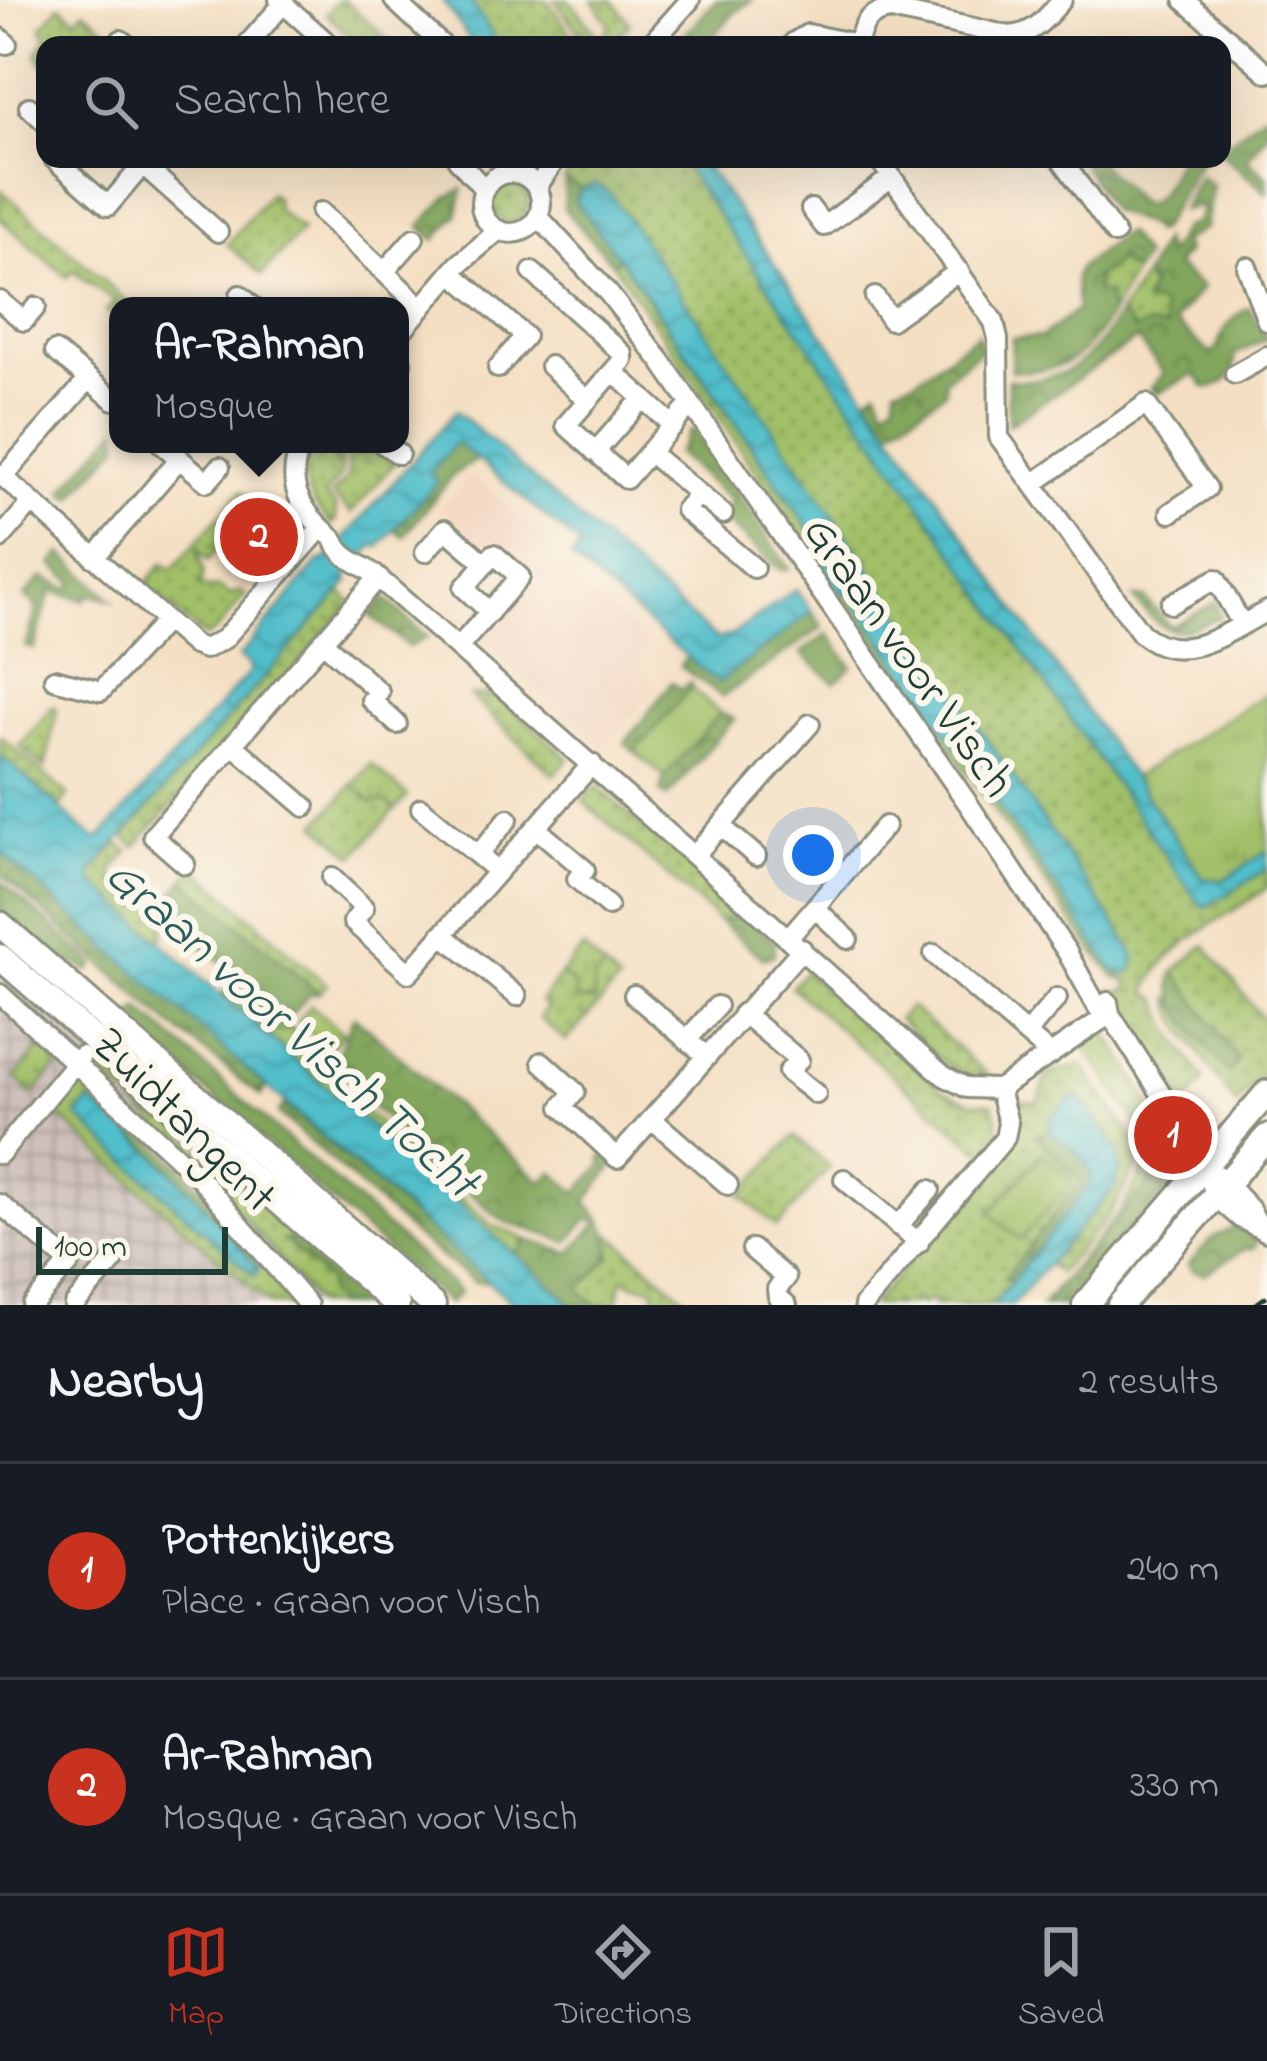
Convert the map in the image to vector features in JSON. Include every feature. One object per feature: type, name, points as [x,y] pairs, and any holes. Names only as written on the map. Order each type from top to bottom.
[{"type":"main road","points":[[0,924],[104,1030],[397,1305]]},
{"type":"main road","points":[[0,956],[104,1030],[434,1305]]},
{"type":"main road","points":[[1085,1305],[1267,1094]]},
{"type":"main road","points":[[1120,1305],[1267,1137]]},
{"type":"street","points":[[394,0],[432,36]]},
{"type":"street","points":[[658,36],[690,0]]},
{"type":"street","points":[[1033,36],[1062,0]]},
{"type":"street","points":[[1184,0],[1215,36]]},
{"type":"street","points":[[254,36],[281,2],[320,36]]},
{"type":"street","points":[[860,36],[863,24],[875,12],[892,5],[1006,36]]},
{"type":"street","points":[[1231,48],[1267,73]]},
{"type":"street","points":[[29,107],[36,114]]},
{"type":"street","points":[[64,168],[108,206],[141,168]]},
{"type":"street","points":[[152,168],[218,232]]},
{"type":"street","points":[[470,168],[491,183],[530,181],[545,168]]},
{"type":"street","points":[[477,168],[491,183]]},
{"type":"street","points":[[530,181],[537,168]]},
{"type":"street","points":[[886,168],[998,332],[998,430],[1141,633],[1152,642],[1185,650],[1267,611]]},
{"type":"street","points":[[1067,168],[1115,234]]},
{"type":"street","points":[[812,208],[827,231],[892,177]]},
{"type":"street","points":[[409,323],[492,224],[532,222],[541,206],[530,181]]},
{"type":"street","points":[[491,183],[482,209],[492,224]]},
{"type":"street","points":[[321,212],[422,308]]},
{"type":"street","name":"Graan voor Visch","points":[[532,222],[587,270],[646,341],[1067,952],[1099,987],[1110,1014],[1221,1189]]},
{"type":"street","points":[[385,272],[414,238]]},
{"type":"street","points":[[1247,266],[1267,321]]},
{"type":"street","points":[[455,269],[525,336],[498,368]]},
{"type":"street","points":[[875,297],[896,328],[959,271]]},
{"type":"street","points":[[532,272],[621,350],[623,360],[566,425],[626,478],[690,404]]},
{"type":"street","points":[[0,301],[24,321],[36,307]]},
{"type":"street","points":[[55,351],[109,396]]},
{"type":"street","points":[[1235,374],[1267,356]]},
{"type":"street","points":[[550,366],[587,400]]},
{"type":"street","points":[[614,372],[673,426]]},
{"type":"street","points":[[89,379],[2,476],[194,645],[215,646],[328,533]]},
{"type":"street","points":[[595,452],[643,398]]},
{"type":"street","points":[[1033,484],[1146,404],[1207,488],[1170,513]]},
{"type":"street","points":[[174,453],[207,482],[220,467]]},
{"type":"street","points":[[299,453],[293,473],[295,492],[305,513],[338,549],[356,566],[372,572],[944,1076],[967,1088],[999,1089],[1110,1014]]},
{"type":"street","name":"Graan voor Visch","points":[[650,453],[723,514]]},
{"type":"street","points":[[94,558],[180,458]]},
{"type":"street","name":"Graan voor Visch","points":[[699,494],[686,510],[754,568]]},
{"type":"street","points":[[0,539],[32,502]]},
{"type":"street","points":[[425,551],[446,529],[486,564]]},
{"type":"street","points":[[458,648],[490,612],[520,577],[494,554],[464,588],[490,612]]},
{"type":"street","points":[[185,864],[153,836],[323,642],[372,572]]},
{"type":"street","points":[[1171,604],[1216,579],[1242,624]]},
{"type":"street","points":[[54,680],[101,691],[166,621]]},
{"type":"street","points":[[323,642],[379,692],[371,700],[398,724]]},
{"type":"street","points":[[694,856],[810,724]]},
{"type":"street","points":[[233,745],[304,807]]},
{"type":"street","points":[[332,878],[364,908],[353,922],[409,973],[592,764]]},
{"type":"street","points":[[422,808],[496,871]]},
{"type":"street","points":[[478,855],[508,818]]},
{"type":"street","points":[[542,1062],[575,1091],[562,1107],[617,1158],[743,1013],[816,909],[885,826]]},
{"type":"street","points":[[722,827],[756,856]]},
{"type":"street","points":[[536,828],[585,870],[578,879],[608,906]]},
{"type":"street","points":[[816,909],[848,939]]},
{"type":"street","points":[[442,934],[517,996]]},
{"type":"street","points":[[934,953],[1051,1054]]},
{"type":"street","name":"Zuidtangent","points":[[0,994],[199,1177],[308,1305]]},
{"type":"street","points":[[634,995],[705,1055]]},
{"type":"street","points":[[1027,1033],[1058,998]]},
{"type":"street","points":[[687,1040],[717,1006]]},
{"type":"street","points":[[743,1013],[799,1060],[788,1072],[816,1094]]},
{"type":"street","points":[[0,1154],[104,1030]]},
{"type":"street","points":[[864,1305],[1005,1138],[1008,1123],[999,1089]]},
{"type":"street","points":[[652,1119],[728,1185]]},
{"type":"street","points":[[844,1179],[919,1243]]},
{"type":"street","points":[[1221,1189],[1234,1214]]},
{"type":"street","points":[[1221,1189],[1263,1229]]},
{"type":"street","points":[[898,1226],[930,1190]]},
{"type":"street","points":[[2,1208],[70,1263],[32,1305]]},
{"type":"street","points":[[1194,1219],[1234,1214],[1263,1229]]},
{"type":"street","points":[[752,1249],[786,1278],[777,1288],[787,1305]]},
{"type":"street","points":[[74,1305],[114,1260]]},
{"type":"shaded area","points":[[472,474],[556,552],[549,561],[650,643],[643,655],[644,668],[656,687],[604,747],[483,641],[534,581],[497,549],[491,555],[442,507]]},
{"type":"shaded area","points":[[0,942],[411,1305],[0,1305]]},
{"type":"green space","points":[[338,0],[344,0],[383,36],[350,36],[326,14]]},
{"type":"green space","points":[[470,0],[547,0],[573,36],[493,36]]},
{"type":"green space","points":[[555,0],[570,0],[598,36],[581,36]]},
{"type":"green space","points":[[593,0],[612,0],[630,23],[618,36],[604,36],[610,25]]},
{"type":"green space","points":[[716,0],[752,0],[714,36],[684,36]]},
{"type":"green space","points":[[60,5],[76,19],[84,10],[105,28],[98,36],[46,36],[41,28]]},
{"type":"green space","points":[[1267,111],[1267,133],[1246,159],[1267,177],[1267,193],[1231,162],[1231,141]]},
{"type":"green space","points":[[570,168],[685,168],[1196,899],[1208,906],[1267,869],[1267,888],[1181,946],[1154,976],[1147,992],[1159,1000],[1169,1028],[1203,1078],[1184,1105],[1108,991],[1126,991],[1129,981],[1115,977],[1092,949],[840,594],[845,590],[860,609],[1119,974],[1131,948],[777,436],[596,184],[581,189],[565,180]]},
{"type":"green space","points":[[1085,168],[1104,168],[1142,205],[1160,192],[1173,168],[1196,168],[1159,231],[1110,210]]},
{"type":"green space","points":[[1199,176],[1212,185],[1205,228],[1182,242],[1187,252],[1175,265],[1202,288],[1174,322],[1211,354],[1229,325],[1249,308],[1267,339],[1234,355],[1232,374],[1218,385],[1206,388],[1195,374],[1156,394],[1151,388],[1164,373],[1137,339],[1008,425],[1008,380],[1046,378],[1075,366],[1099,344],[1120,313],[1134,330],[1149,325],[1166,328],[1161,305],[1144,302],[1151,286],[1144,276],[1162,241],[1166,255],[1184,227],[1195,224],[1203,206],[1181,210]]},
{"type":"green space","points":[[565,180],[581,189],[575,198],[618,257],[614,265],[564,209]]},
{"type":"green space","points":[[510,184],[523,190],[529,203],[523,216],[510,222],[497,216],[491,203],[497,190]]},
{"type":"green space","points":[[0,189],[122,297],[109,298],[73,271],[67,277],[0,219]]},
{"type":"green space","points":[[463,189],[457,215],[435,240],[420,226],[447,197]]},
{"type":"green space","points":[[270,193],[276,198],[277,210],[302,230],[262,275],[227,244]]},
{"type":"green space","points":[[1125,232],[1144,257],[1135,270],[1124,267],[1121,259],[1095,278],[1097,293],[1107,294],[1111,313],[1092,341],[1060,365],[1011,371],[1012,338],[1042,337],[1077,310],[1075,277],[1080,267]]},
{"type":"green space","points":[[618,257],[830,559],[823,569],[614,265]]},
{"type":"green space","points":[[1121,258],[1124,267],[1135,270],[1111,313],[1107,295],[1097,294],[1095,278]]},
{"type":"green space","points":[[1144,276],[1161,305],[1167,329],[1134,330],[1120,313]]},
{"type":"green space","points":[[978,334],[981,350],[945,379],[945,392],[891,429],[867,397],[878,389],[885,408],[895,400],[896,386],[915,380]]},
{"type":"green space","points":[[690,430],[789,569],[780,570],[721,517],[732,502],[677,454]]},
{"type":"green space","points":[[109,438],[112,453],[72,498],[63,491]]},
{"type":"green space","points":[[457,441],[478,459],[454,474],[404,536],[395,530],[437,482],[429,474]]},
{"type":"green space","points":[[330,453],[335,464],[337,453],[342,453],[340,477],[324,495],[336,507],[331,525],[306,488],[307,456]]},
{"type":"green space","points":[[348,453],[386,453],[397,461],[351,513],[332,495],[347,479]]},
{"type":"green space","points":[[241,491],[255,503],[208,561],[197,547],[204,574],[200,587],[246,595],[215,632],[205,637],[144,586],[163,563],[172,570]]},
{"type":"green space","points":[[62,553],[112,600],[88,594],[85,600],[51,591],[34,649],[26,647],[37,607],[25,596],[42,577],[69,589],[74,583],[52,564]]},
{"type":"green space","points":[[341,591],[352,603],[135,847],[124,836]]},
{"type":"green space","points":[[385,598],[427,637],[409,647],[370,615]]},
{"type":"green space","points":[[1134,598],[1145,598],[1171,627],[1217,601],[1220,617],[1172,630],[1154,621]]},
{"type":"green space","points":[[812,612],[823,627],[722,697],[680,666],[687,657],[718,682]]},
{"type":"green space","points":[[828,634],[852,666],[835,683],[801,653]]},
{"type":"green space","points":[[672,682],[681,690],[689,682],[693,685],[635,752],[625,743]]},
{"type":"green space","points":[[691,688],[720,713],[664,777],[635,752]]},
{"type":"green space","points":[[1267,693],[1267,851],[1224,880],[1204,879],[1134,777]]},
{"type":"green space","points":[[496,695],[569,758],[554,775],[470,696]]},
{"type":"green space","points":[[53,706],[57,710],[45,768],[20,746]]},
{"type":"green space","points":[[720,713],[734,719],[667,797],[661,793],[664,777]]},
{"type":"green space","points":[[0,736],[68,795],[60,807],[0,755]]},
{"type":"green space","points":[[371,764],[407,796],[354,856],[317,824]]},
{"type":"green space","points":[[371,764],[407,796],[395,810],[386,801],[372,803],[353,785]]},
{"type":"green space","points":[[597,786],[747,917],[719,921],[583,801]]},
{"type":"green space","points":[[118,843],[129,852],[113,870],[116,883],[157,914],[166,927],[161,942],[91,880],[93,871]]},
{"type":"green space","points":[[0,852],[266,1086],[261,1096],[169,1023],[0,873]]},
{"type":"green space","points":[[195,867],[327,985],[319,993],[184,880]]},
{"type":"green space","points":[[184,880],[319,993],[310,994],[290,1016],[171,922],[161,907]]},
{"type":"green space","points":[[0,881],[95,964],[90,971],[64,959],[52,960],[0,916]]},
{"type":"green space","points":[[747,917],[775,942],[774,955],[762,958],[719,921]]},
{"type":"green space","points":[[1205,945],[1267,1024],[1267,1070],[1236,1105],[1177,1020],[1170,997],[1230,1073],[1238,1060],[1175,971]]},
{"type":"green space","points":[[583,948],[604,968],[594,979],[594,1000],[576,1001],[575,986],[561,974]]},
{"type":"green space","points":[[604,968],[619,982],[566,1041],[539,1018],[547,1008],[540,1002],[561,974],[575,986],[576,1000]]},
{"type":"green space","points":[[806,971],[943,1090],[971,1102],[992,1103],[998,1128],[987,1151],[980,1151],[791,987]]},
{"type":"green space","points":[[1175,971],[1238,1060],[1229,1074],[1180,1010],[1172,982]]},
{"type":"green space","points":[[234,983],[293,1029],[266,1033],[222,994]]},
{"type":"green space","points":[[311,1005],[343,1033],[329,1050],[297,1021]]},
{"type":"green space","points":[[910,1006],[988,1075],[963,1073],[928,1048],[898,1019]]},
{"type":"green space","points":[[139,1008],[460,1292],[448,1304],[128,1022]]},
{"type":"green space","points":[[354,1016],[542,1182],[553,1172],[577,1193],[604,1163],[605,1155],[616,1163],[586,1202],[600,1219],[586,1220],[569,1242],[494,1214],[359,1095],[336,1058]]},
{"type":"green space","points":[[293,1029],[350,1097],[492,1225],[528,1240],[515,1254],[266,1033]]},
{"type":"green space","points":[[1105,1030],[1157,1113],[1152,1117],[1160,1130],[1147,1138],[1081,1042]]},
{"type":"green space","points":[[43,1044],[63,1061],[32,1095],[15,1077]]},
{"type":"green space","points":[[1082,1065],[1142,1151],[1108,1217],[1058,1273],[1047,1264],[1111,1193],[1110,1137],[1078,1097],[1049,1120],[1049,1131],[1037,1137],[1082,1181],[1005,1277],[1013,1278],[993,1305],[933,1305],[933,1299],[921,1305],[911,1300],[911,1305],[871,1305],[1010,1148],[1017,1127],[1010,1100],[1038,1102],[1048,1074]]},
{"type":"green space","points":[[108,1068],[380,1305],[317,1305],[213,1183],[98,1070]]},
{"type":"green space","points":[[84,1077],[186,1173],[299,1305],[270,1305],[53,1111]],"holes":[[[89,1101],[181,1178],[259,1269],[77,1116]]]},
{"type":"green space","points":[[284,1105],[489,1282],[474,1282],[415,1236],[278,1113]]},
{"type":"green space","points":[[1049,1131],[1083,1161],[1091,1183],[1013,1278],[1004,1279],[1082,1181],[1036,1136]]},
{"type":"green space","points":[[794,1136],[830,1167],[777,1227],[741,1195]]},
{"type":"green space","points":[[1171,1139],[1183,1158],[1184,1176],[1077,1305],[1042,1305],[1121,1211],[1145,1168]]},
{"type":"green space","points":[[1042,1154],[1073,1181],[1020,1240],[990,1213]]},
{"type":"green space","points":[[1168,1162],[1173,1168],[1163,1193],[1056,1305],[1043,1305]]},
{"type":"green space","points":[[601,1219],[611,1256],[579,1290],[597,1305],[573,1305],[515,1254],[528,1240],[571,1253]]},
{"type":"green space","points":[[1238,1226],[1257,1241],[1254,1248],[1205,1274],[1193,1271],[1188,1265],[1214,1237]]},
{"type":"green space","points":[[609,1233],[694,1305],[658,1305],[653,1301],[656,1288],[623,1278],[617,1305],[597,1305],[578,1290],[611,1256]]},
{"type":"green space","points":[[299,1237],[370,1305],[339,1305],[327,1294],[328,1281],[285,1240]]},
{"type":"water","points":[[442,0],[470,0],[493,36],[468,36]]},
{"type":"water","points":[[685,168],[707,168],[1204,879],[1224,880],[1267,851],[1267,869],[1208,906],[1196,899]]},
{"type":"water","points":[[596,184],[611,194],[1125,939],[1135,957],[1132,972],[1119,974],[1112,968],[860,609],[845,590],[840,594],[823,569],[830,558],[576,201],[581,189]]},
{"type":"water","points":[[456,411],[716,639],[732,635],[796,589],[812,612],[718,683],[571,558],[581,546],[456,442],[430,473],[437,482],[379,547],[375,544],[341,591],[93,870],[91,880],[573,1305],[515,1305],[0,852],[0,755],[94,838],[100,838],[249,673],[250,667],[239,657]]},
{"type":"water","points":[[1078,1097],[1116,1148],[1120,1166],[1116,1185],[1012,1305],[993,1305],[1091,1183],[1083,1161],[1049,1131],[1049,1120],[1067,1101]]},
{"type":"water","points":[[90,1101],[137,1138],[201,1201],[259,1270],[254,1276],[77,1116]]},
{"type":"railway","points":[[1254,1305],[1267,1296]]},
{"type":"place","name":"Ar-Rahman","points":[[259,537]]},
{"type":"place","name":"Pottenkijkers","points":[[1173,1135]]},
{"type":"water label","name":"Graan voor Visch Tocht","points":[[294,1026]]}]
